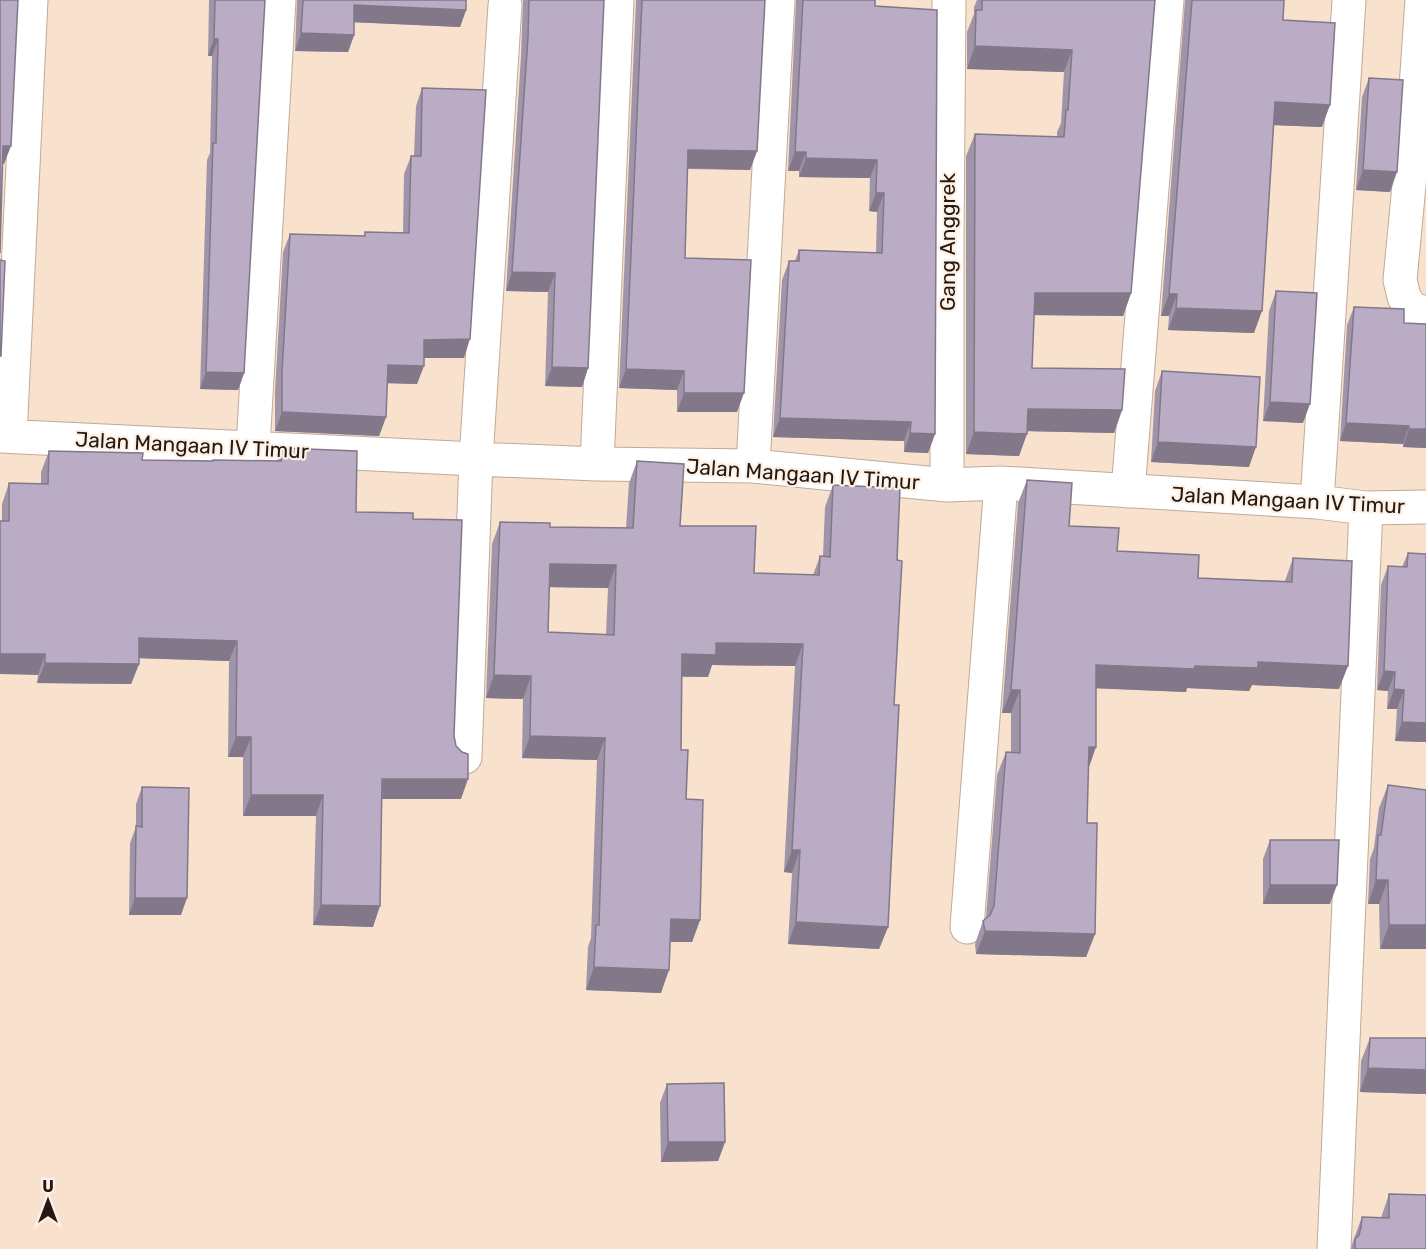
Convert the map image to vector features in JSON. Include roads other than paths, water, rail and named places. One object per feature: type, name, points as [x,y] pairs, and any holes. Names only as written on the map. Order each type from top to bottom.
[{"type":"street","points":[[5,436],[31,0]]},
{"type":"street","points":[[253,447],[279,0]]},
{"type":"street","points":[[597,464],[617,0]]},
{"type":"street","points":[[753,466],[778,0]]},
{"type":"street","name":"Gang Anggrek","points":[[947,485],[949,0]]},
{"type":"street","points":[[1128,490],[1167,0]]},
{"type":"street","points":[[1317,502],[1349,0]]},
{"type":"street","points":[[1422,0],[1400,280],[1404,297],[1412,309],[1426,313]]},
{"type":"street","points":[[465,756],[476,459],[505,5]]},
{"type":"street","name":"Jalan Mangaan IV Timur","points":[[5,436],[597,464],[753,466],[947,485],[1001,483],[1317,502],[1366,508],[1426,507]]},
{"type":"street","points":[[967,927],[1001,483]]},
{"type":"street","points":[[1334,1249],[1366,508]]}]
